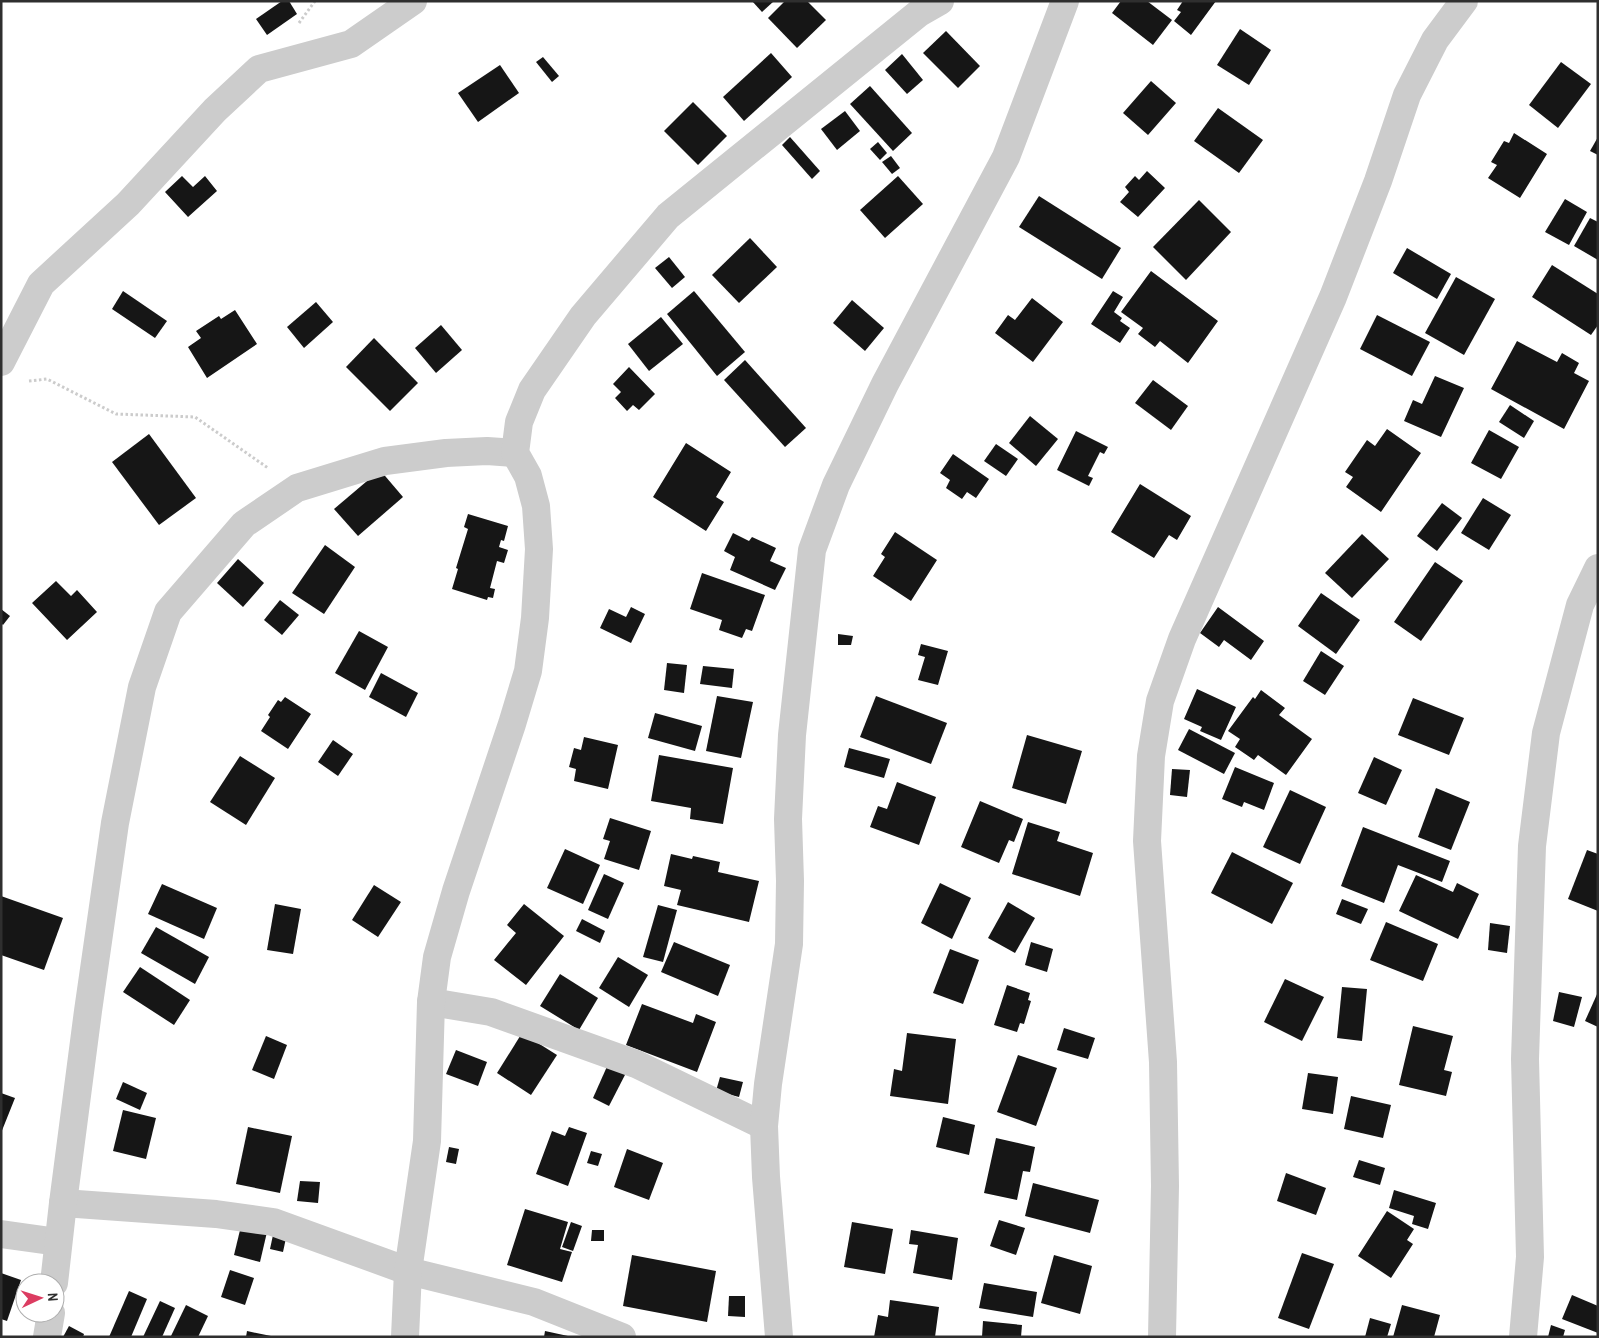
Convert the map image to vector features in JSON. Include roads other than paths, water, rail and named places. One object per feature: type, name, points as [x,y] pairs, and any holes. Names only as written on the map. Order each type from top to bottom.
[{"type":"street","points":[[1,362],[41,284],[128,204],[215,110],[260,69],[351,44],[413,1]]},
{"type":"street","points":[[405,1337],[408,1271],[427,1141],[431,1002],[437,957],[456,891],[512,724],[528,670],[535,618],[539,549],[536,506],[528,476],[515,453],[518,422],[532,390],[583,316],[668,216],[919,13],[940,1]]},
{"type":"street","points":[[779,1337],[766,1177],[764,1126],[768,1084],[789,944],[790,880],[788,819],[792,736],[812,550],[836,485],[885,384],[1006,157],[1065,1]]},
{"type":"street","points":[[1162,1337],[1165,1186],[1163,1062],[1147,841],[1151,756],[1160,701],[1182,639],[1333,297],[1378,181],[1407,94],[1436,40],[1464,1]]},
{"type":"street","points":[[55,1273],[88,1011],[115,823],[142,686],[168,612],[244,524],[298,488],[385,461],[446,453],[487,451],[515,453]]},
{"type":"street","points":[[1523,1337],[1530,1258],[1525,1059],[1532,846],[1546,733],[1580,605],[1598,568]]},
{"type":"street","points":[[431,1002],[491,1012],[636,1064],[764,1126]]},
{"type":"street","points":[[63,1203],[216,1214],[273,1222],[408,1271],[534,1302],[622,1337]]},
{"type":"street","points":[[1,1234],[58,1242]]},
{"type":"street","points":[[47,1337],[49,1323]]}]
